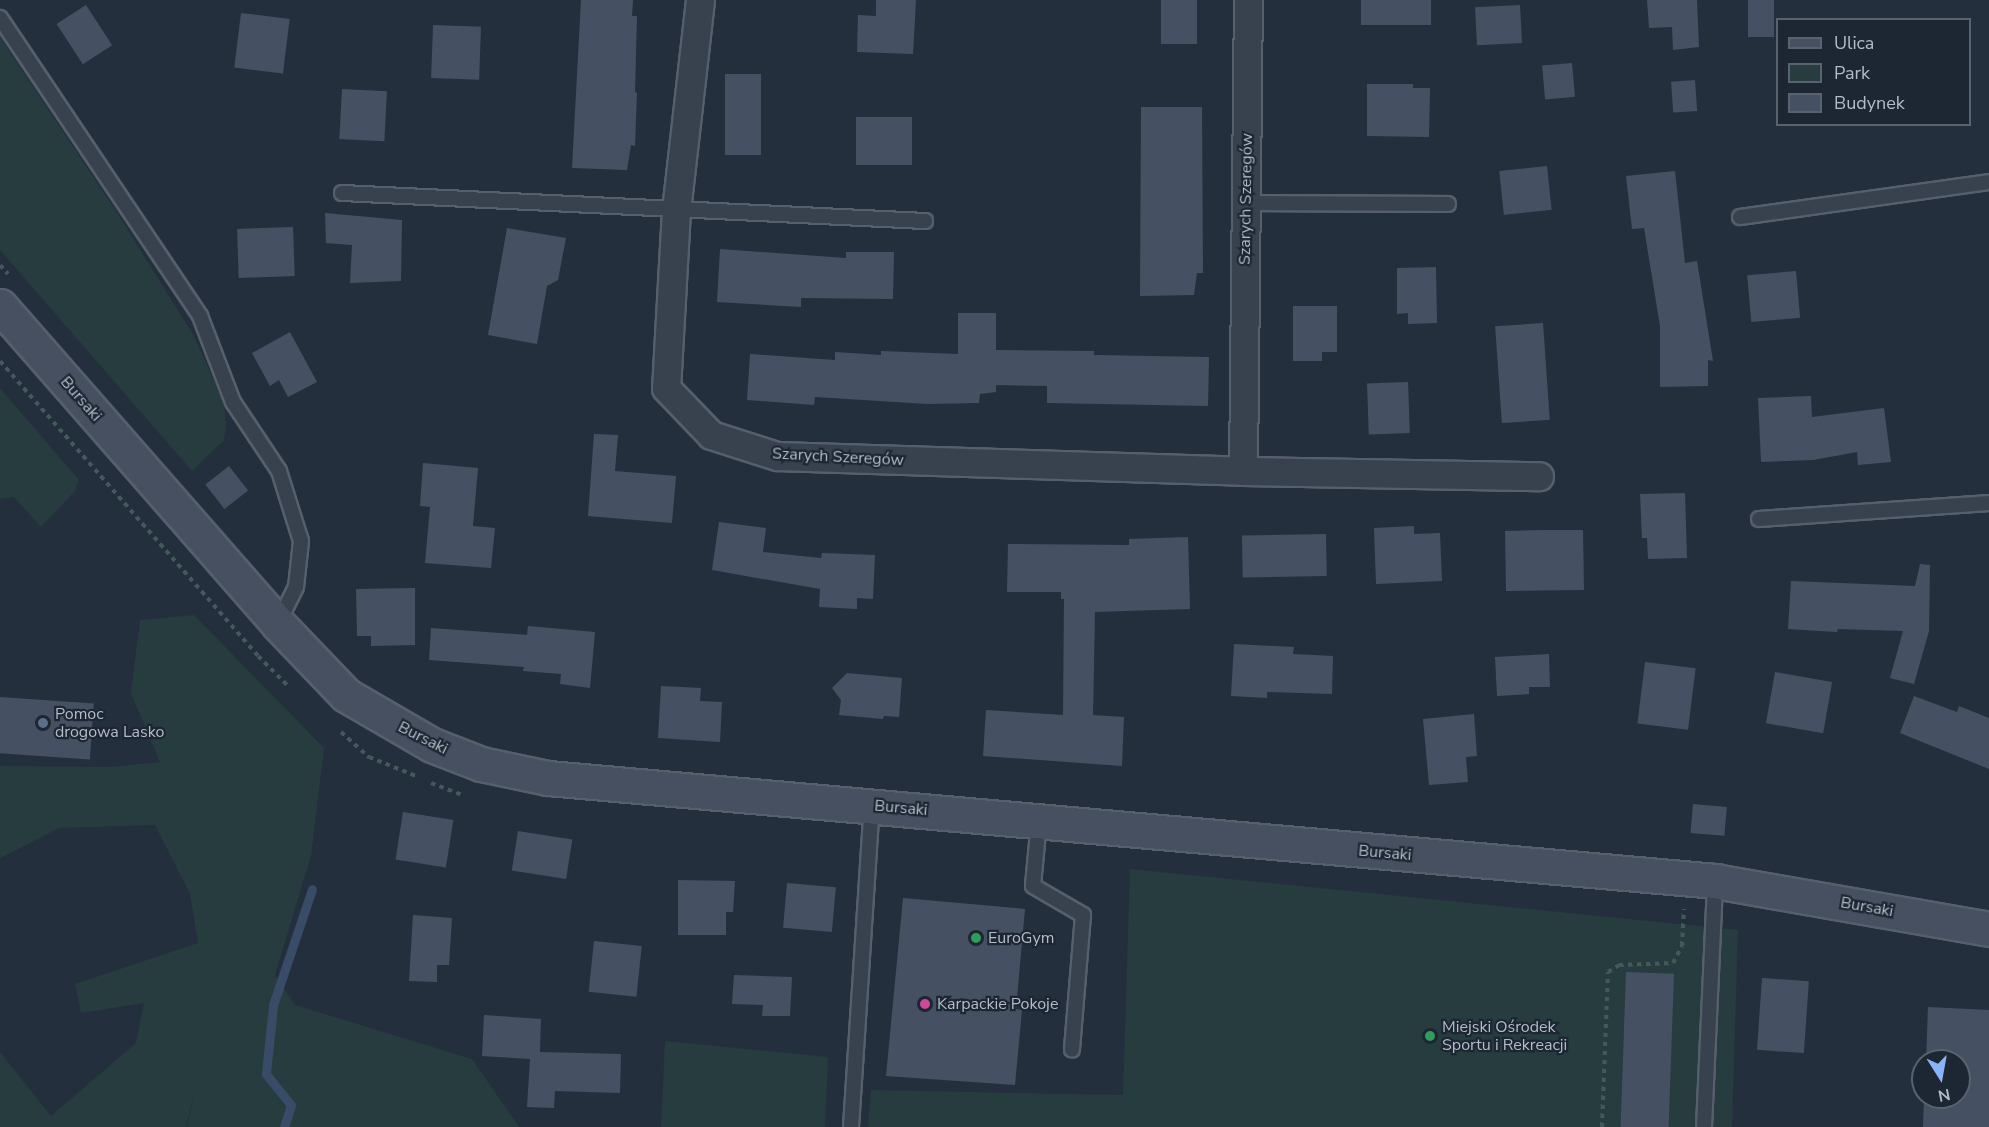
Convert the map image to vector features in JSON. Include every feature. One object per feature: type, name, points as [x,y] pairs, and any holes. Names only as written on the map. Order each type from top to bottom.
[{"type":"street","name":"Szarych Szeregów","points":[[700,0],[676,210],[666,388],[711,435],[777,456],[1243,471],[1539,476]]},
{"type":"street","name":"Szarych Szeregów","points":[[1243,471],[1248,0]]},
{"type":"street","name":"Bursaki","points":[[8,294],[278,624],[346,695],[432,745],[481,764],[548,778],[1715,881],[1989,929]]},
{"type":"lane","points":[[0,18],[200,316],[233,402],[279,471],[301,541],[296,587],[278,624]]},
{"type":"lane","points":[[1740,217],[1989,182]]},
{"type":"lane","points":[[342,193],[925,221]]},
{"type":"lane","points":[[1245,203],[1448,204]]},
{"type":"lane","points":[[1759,519],[1989,503]]},
{"type":"lane","points":[[851,1127],[872,806]]},
{"type":"lane","points":[[1039,821],[1033,886],[1083,915],[1072,1050]]},
{"type":"lane","points":[[1704,1127],[1715,881]]},
{"type":"path","points":[[0,265],[8,294]]},
{"type":"path","points":[[1602,1127],[1608,972],[1619,965],[1673,963],[1682,946],[1685,903]]},
{"type":"green space","points":[[0,37],[118,214],[194,336],[224,403],[226,427],[224,440],[192,471],[0,250]]},
{"type":"green space","points":[[0,388],[79,480],[75,491],[41,527],[14,497],[0,499]]},
{"type":"green space","points":[[194,615],[324,748],[311,856],[275,975],[295,1005],[472,1059],[519,1127],[187,1127],[196,1085],[186,1127],[0,1127],[0,1052],[51,1116],[136,1043],[144,1003],[81,1013],[75,984],[198,943],[190,894],[155,825],[59,828],[0,858],[0,766],[111,767],[160,762],[131,693],[140,620]]},
{"type":"green space","name":"Miejski Ośrodek Sportu i Rekreacji","points":[[1130,869],[1738,930],[1732,1127],[868,1127],[871,1090],[1123,1095]]},
{"type":"green space","points":[[665,1041],[828,1057],[825,1127],[661,1127]]},
{"type":"building","points":[[581,0],[633,0],[632,16],[637,16],[635,92],[637,93],[635,146],[631,145],[627,170],[572,168]]},
{"type":"building","points":[[876,0],[916,0],[913,54],[857,52],[858,15],[876,16]]},
{"type":"building","points":[[1161,0],[1197,0],[1197,44],[1161,44]]},
{"type":"building","points":[[1361,0],[1431,0],[1431,25],[1361,25]]},
{"type":"building","points":[[1647,0],[1697,0],[1699,47],[1673,50],[1672,27],[1649,28]]},
{"type":"building","points":[[1748,0],[1774,0],[1774,37],[1748,37]]},
{"type":"building","points":[[86,5],[112,45],[83,64],[57,24]]},
{"type":"building","points":[[1520,5],[1522,43],[1477,45],[1475,7]]},
{"type":"building","points":[[241,13],[290,19],[283,74],[234,68]]},
{"type":"building","points":[[433,25],[481,27],[479,80],[431,78]]},
{"type":"building","points":[[1572,63],[1575,97],[1545,99],[1542,66]]},
{"type":"building","points":[[725,74],[761,74],[761,155],[725,155]]},
{"type":"building","points":[[1695,80],[1697,111],[1673,113],[1671,82]]},
{"type":"building","points":[[1367,84],[1413,84],[1413,88],[1430,88],[1429,137],[1367,136]]},
{"type":"building","points":[[342,89],[387,91],[384,141],[339,139]]},
{"type":"building","points":[[1141,107],[1202,107],[1203,273],[1197,273],[1194,295],[1140,296]]},
{"type":"building","points":[[856,117],[912,117],[912,165],[856,165]]},
{"type":"building","points":[[1547,166],[1552,210],[1504,215],[1499,171]]},
{"type":"building","points":[[1675,171],[1685,263],[1697,261],[1713,361],[1708,360],[1708,386],[1660,387],[1660,326],[1644,228],[1632,229],[1626,176]]},
{"type":"building","points":[[325,213],[402,220],[401,281],[350,283],[352,245],[326,243]]},
{"type":"building","points":[[293,227],[295,276],[239,278],[237,229]]},
{"type":"building","points":[[507,228],[566,238],[558,280],[547,286],[537,344],[488,335]]},
{"type":"building","points":[[720,249],[846,258],[846,252],[894,252],[893,299],[801,298],[801,307],[717,302]]},
{"type":"building","points":[[1436,267],[1437,323],[1408,324],[1408,313],[1397,314],[1397,268]]},
{"type":"building","points":[[1796,271],[1800,318],[1751,322],[1747,275]]},
{"type":"building","points":[[1293,306],[1337,306],[1337,352],[1322,352],[1322,361],[1293,361]]},
{"type":"building","points":[[958,313],[996,313],[996,350],[1094,351],[1094,355],[1209,357],[1208,406],[1047,403],[1047,386],[996,385],[996,392],[980,394],[979,403],[927,404],[815,397],[814,405],[747,400],[750,354],[835,360],[835,352],[881,355],[881,351],[958,354]]},
{"type":"building","points":[[1543,323],[1550,420],[1502,423],[1495,326]]},
{"type":"building","points":[[290,332],[317,382],[288,397],[279,380],[270,386],[252,353]]},
{"type":"building","points":[[1408,382],[1410,433],[1369,434],[1367,383]]},
{"type":"building","points":[[1811,396],[1812,417],[1884,408],[1891,462],[1858,465],[1857,452],[1813,460],[1761,462],[1758,398]]},
{"type":"building","points":[[594,434],[618,435],[615,471],[676,476],[672,523],[588,516]]},
{"type":"building","points":[[423,463],[478,468],[473,526],[495,528],[491,568],[425,563],[430,507],[420,506]]},
{"type":"building","points":[[229,466],[248,490],[224,509],[205,484]]},
{"type":"building","points":[[1685,493],[1687,558],[1648,559],[1647,538],[1642,538],[1640,494]]},
{"type":"building","points":[[719,522],[766,528],[763,552],[821,558],[822,553],[875,555],[873,599],[857,598],[857,609],[819,607],[820,589],[712,570]]},
{"type":"building","points":[[1414,526],[1414,534],[1440,533],[1442,581],[1376,584],[1374,528]]},
{"type":"building","points":[[1583,530],[1584,590],[1506,591],[1505,531]]},
{"type":"building","points":[[1326,534],[1327,576],[1243,577],[1242,535]]},
{"type":"building","points":[[1188,537],[1190,609],[1095,612],[1093,715],[1124,717],[1122,766],[983,756],[986,710],[1063,715],[1064,599],[1061,599],[1061,592],[1007,592],[1008,544],[1129,545],[1129,539]]},
{"type":"building","points":[[1920,564],[1930,565],[1929,631],[1914,684],[1890,678],[1903,631],[1838,629],[1837,632],[1788,629],[1791,581],[1915,586]]},
{"type":"building","points":[[415,588],[415,645],[371,646],[371,636],[357,636],[356,589]]},
{"type":"building","points":[[528,626],[595,632],[590,688],[560,684],[561,674],[523,671],[524,667],[429,660],[431,628],[527,635]]},
{"type":"building","points":[[1234,644],[1294,647],[1293,654],[1333,656],[1332,694],[1267,692],[1267,698],[1231,696]]},
{"type":"building","points":[[1549,654],[1550,687],[1529,687],[1529,694],[1497,696],[1495,657]]},
{"type":"building","points":[[1645,662],[1696,668],[1688,730],[1637,724]]},
{"type":"building","points":[[1775,672],[1832,682],[1823,733],[1766,723]]},
{"type":"building","points":[[847,673],[902,678],[899,717],[884,716],[883,719],[839,715],[841,700],[832,688]]},
{"type":"building","points":[[661,686],[701,688],[700,701],[722,702],[720,742],[658,738]]},
{"type":"building","points":[[1914,696],[1957,712],[1959,706],[1989,718],[1989,769],[1900,733]]},
{"type":"building","points":[[0,697],[94,704],[90,759],[0,753]]},
{"type":"building","points":[[1474,714],[1477,756],[1466,757],[1468,782],[1429,785],[1423,719]]},
{"type":"building","points":[[1693,804],[1727,807],[1724,836],[1690,833]]},
{"type":"building","points":[[403,812],[453,820],[446,867],[395,859]]},
{"type":"building","points":[[518,831],[572,840],[566,879],[512,871]]},
{"type":"building","points":[[678,880],[735,881],[733,912],[726,912],[726,935],[678,935]]},
{"type":"building","points":[[787,883],[836,887],[832,932],[783,928]]},
{"type":"building","points":[[903,898],[1025,909],[1016,1009],[1022,1010],[1015,1085],[886,1076]]},
{"type":"building","points":[[413,915],[452,918],[449,965],[437,965],[437,982],[409,981]]},
{"type":"building","points":[[594,941],[642,946],[636,997],[589,992]]},
{"type":"building","points":[[1626,972],[1674,974],[1669,1127],[1621,1127]]},
{"type":"building","points":[[734,975],[792,977],[790,1016],[762,1016],[763,1005],[732,1004]]},
{"type":"building","points":[[1762,978],[1809,981],[1804,1053],[1757,1050]]},
{"type":"building","points":[[1928,1007],[1989,1010],[1989,1127],[1923,1127],[1924,1109],[1971,1109],[1971,1049],[1926,1049]]},
{"type":"building","points":[[484,1015],[541,1019],[540,1052],[621,1054],[620,1093],[555,1091],[554,1108],[527,1107],[530,1059],[482,1056]]},
{"type":"waterway","points":[[284,1127],[291,1105],[266,1074],[273,1005],[312,889]]},
{"type":"place","name":"Pomoc drogowa Lasko","points":[[43,723]]},
{"type":"place","name":"EuroGym","points":[[976,938]]},
{"type":"place","name":"Karpackie Pokoje","points":[[925,1004]]},
{"type":"place","name":"Miejski Ośrodek Sportu i Rekreacji","points":[[1430,1036]]}]
